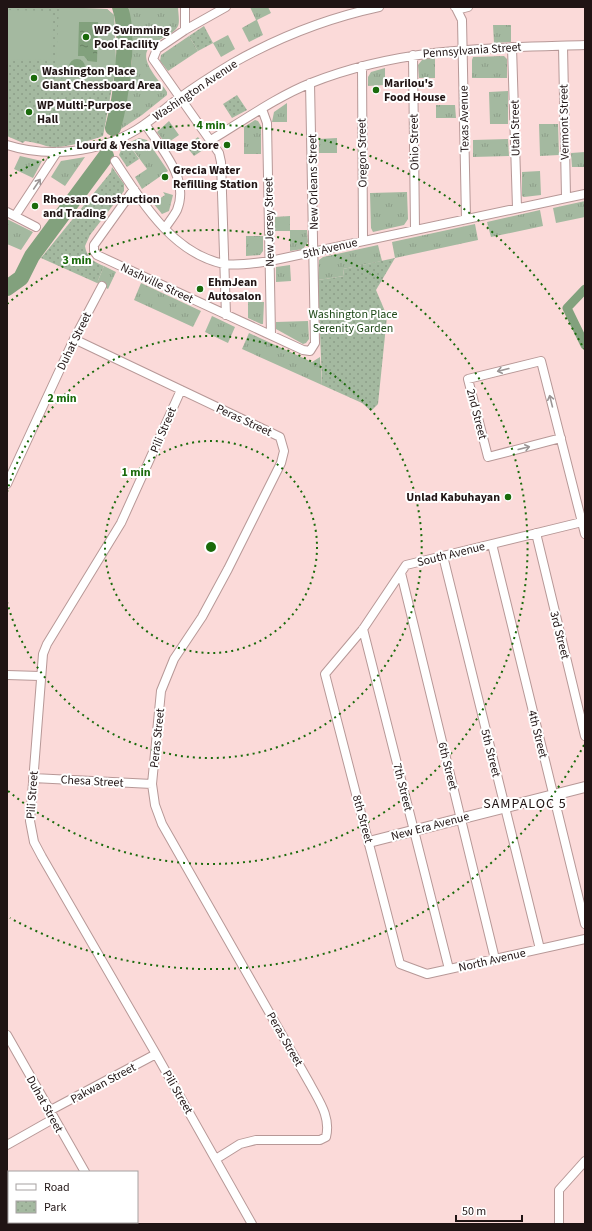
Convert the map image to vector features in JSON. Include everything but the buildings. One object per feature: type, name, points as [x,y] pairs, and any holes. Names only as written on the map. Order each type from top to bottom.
[{"type":"street","points":[[185,7],[185,30]]},
{"type":"street","points":[[226,7],[185,30],[157,49],[154,56],[154,62],[219,153],[221,162],[226,315]]},
{"type":"street","name":"Washington Avenue","points":[[7,145],[32,151],[57,152],[101,145],[122,137],[145,124],[180,98],[232,64],[288,35],[332,19],[380,7]]},
{"type":"street","points":[[456,7],[468,7]]},
{"type":"street","name":"Texas Avenue","points":[[456,7],[462,20]]},
{"type":"street","name":"Texas Avenue","points":[[466,219],[462,20],[468,7]]},
{"type":"street","name":"Pennsylvania Street","points":[[211,140],[262,109],[310,84],[362,66],[413,55],[462,49],[585,45]]},
{"type":"street","name":"Vermont Street","points":[[562,46],[566,198]]},
{"type":"street","name":"Utah Street","points":[[512,47],[516,208]]},
{"type":"street","name":"Ohio Street","points":[[413,55],[415,230]]},
{"type":"street","name":"Oregon Street","points":[[362,66],[363,240]]},
{"type":"street","name":"New Orleans Street","points":[[310,84],[314,343],[310,351]]},
{"type":"street","name":"New Jersey Street","points":[[262,109],[267,123],[271,335]]},
{"type":"street","points":[[145,124],[175,170],[179,180],[178,206],[165,228]]},
{"type":"street","points":[[15,216],[57,152]]},
{"type":"street","name":"5th Avenue","points":[[115,161],[134,189],[176,240],[191,251],[225,264],[270,261],[585,194]]},
{"type":"street","name":"Nashville Street","points":[[134,189],[94,245],[94,251],[97,255],[226,315],[304,350],[310,351]]},
{"type":"street","points":[[7,212],[36,227]]},
{"type":"street","name":"Duhat Street","points":[[7,484],[74,339],[102,286]]},
{"type":"street","name":"Peras Street","points":[[74,339],[280,437],[284,450],[281,463],[228,570],[202,617],[174,659],[161,691],[152,784],[155,805],[162,824],[327,1117],[328,1129],[326,1137],[320,1140],[256,1140],[240,1144],[216,1159]]},
{"type":"street","name":"2nd Street","points":[[561,438],[488,457],[468,379],[541,361],[561,438],[585,534]]},
{"type":"street","name":"Pili Street","points":[[181,390],[121,523],[47,644],[43,654],[40,676],[30,821],[34,842],[252,1224]]},
{"type":"street","name":"South Avenue","points":[[325,674],[363,628],[406,565],[582,522]]},
{"type":"street","name":"3rd Street","points":[[536,533],[585,736]]},
{"type":"street","name":"4th Street","points":[[492,544],[585,924]]},
{"type":"street","name":"5th Street","points":[[442,556],[540,949]]},
{"type":"street","name":"6th Street","points":[[401,573],[495,959]]},
{"type":"street","name":"7th Street","points":[[363,628],[448,970]]},
{"type":"street","name":"8th Street","points":[[325,674],[400,964]]},
{"type":"street","points":[[7,675],[40,676]]},
{"type":"street","name":"Chesa Street","points":[[33,778],[152,784]]},
{"type":"street","name":"New Era Avenue","points":[[369,842],[505,806],[585,787]]},
{"type":"street","name":"North Avenue","points":[[400,964],[426,974],[585,939]]},
{"type":"street","name":"Duhat Street","points":[[7,1035],[51,1115],[84,1171]]},
{"type":"street","name":"Pakwan Street","points":[[7,1145],[51,1115],[156,1054]]},
{"type":"street","points":[[559,1224],[560,1190],[585,1161]]},
{"type":"green space","points":[[7,7],[107,9],[114,15],[116,66],[103,136],[75,144],[52,147],[25,141],[23,143],[7,136]]},
{"type":"green space","name":"WP Swimming Pool Facility","points":[[59,7],[107,9],[114,15],[116,66],[112,85],[68,83],[59,76],[56,64]]},
{"type":"green space","points":[[129,7],[178,7],[179,22],[174,31],[147,50],[146,56],[150,68],[167,92],[167,95],[142,115],[121,129],[132,61]]},
{"type":"green space","points":[[250,7],[268,7],[271,13],[257,20],[263,35],[249,42],[242,28],[256,20]]},
{"type":"green space","points":[[7,10],[53,11],[51,60],[7,59]]},
{"type":"green space","points":[[493,25],[511,25],[511,42],[494,43]]},
{"type":"green space","points":[[204,26],[213,43],[198,51],[189,36]]},
{"type":"green space","points":[[228,35],[235,49],[221,57],[213,43]]},
{"type":"green space","points":[[189,36],[198,51],[168,71],[160,61],[161,55]]},
{"type":"green space","points":[[504,56],[507,59],[507,78],[472,78],[473,57]]},
{"type":"green space","points":[[435,57],[435,78],[419,78],[418,65],[422,60]]},
{"type":"green space","points":[[385,68],[385,85],[368,86],[368,77],[371,72]]},
{"type":"green space","points":[[508,91],[508,124],[490,124],[489,92]]},
{"type":"green space","points":[[237,95],[247,110],[232,118],[223,104]]},
{"type":"green space","points":[[287,103],[287,122],[272,122],[274,112]]},
{"type":"green space","points":[[436,105],[455,105],[456,118],[436,118]]},
{"type":"green space","points":[[255,120],[258,121],[261,126],[261,154],[244,154],[244,127]]},
{"type":"green space","points":[[169,121],[179,135],[166,144],[157,132]]},
{"type":"green space","points":[[539,124],[558,124],[559,155],[540,156]]},
{"type":"green space","points":[[198,137],[206,148],[194,156],[186,146]]},
{"type":"green space","points":[[139,138],[147,140],[168,171],[142,189],[135,177],[147,169],[128,143]]},
{"type":"green space","points":[[337,138],[337,153],[319,153],[319,139]]},
{"type":"green space","points":[[508,139],[509,156],[473,157],[473,140]]},
{"type":"green space","points":[[128,143],[139,159],[127,167],[119,155],[123,145]]},
{"type":"green space","points":[[585,152],[585,167],[572,167],[571,153]]},
{"type":"green space","points":[[20,156],[42,161],[33,178],[14,169]]},
{"type":"green space","points":[[85,157],[65,186],[51,177],[61,161]]},
{"type":"green space","points":[[112,167],[124,184],[124,191],[90,235],[85,246],[89,257],[104,266],[97,283],[41,258],[111,172]]},
{"type":"green space","points":[[540,171],[541,195],[522,196],[522,172]]},
{"type":"green space","points":[[163,192],[173,195],[169,211],[162,214],[153,203],[165,195]]},
{"type":"green space","points":[[407,192],[408,219],[404,225],[373,232],[371,228],[370,193]]},
{"type":"green space","points":[[585,201],[585,217],[556,223],[553,208]]},
{"type":"green space","points":[[540,210],[543,226],[491,237],[487,222]]},
{"type":"green space","points":[[290,216],[290,230],[307,230],[308,242],[303,249],[290,251],[290,231],[275,231],[275,217]]},
{"type":"green space","points":[[7,219],[33,232],[21,250],[7,244]]},
{"type":"green space","points":[[475,224],[478,240],[395,258],[392,242]]},
{"type":"green space","points":[[246,236],[263,236],[263,251],[260,255],[246,256]]},
{"type":"green space","points":[[378,245],[382,261],[343,269],[344,276],[318,280],[319,260],[323,257]]},
{"type":"green space","name":"Washington Place Serenity Garden","points":[[395,258],[376,290],[387,316],[378,404],[371,411],[362,403],[322,385],[318,280],[344,276],[343,269]]},
{"type":"green space","points":[[290,265],[291,281],[276,282],[276,267]]},
{"type":"green space","points":[[104,266],[116,272],[108,289],[97,283]]},
{"type":"green space","points":[[141,283],[201,311],[193,327],[134,300]]},
{"type":"green space","points":[[248,302],[264,302],[263,324],[248,318]]},
{"type":"green space","points":[[212,316],[235,327],[228,343],[205,332]]},
{"type":"green space","points":[[308,321],[309,339],[303,344],[276,329],[276,322]]},
{"type":"green space","points":[[249,333],[312,362],[320,357],[322,385],[242,349]]},
{"type":"water","points":[[79,22],[98,22],[97,62],[88,61],[84,56],[78,56]]},
{"type":"water","points":[[77,59],[83,61],[85,67],[83,73],[77,75],[71,73],[69,67],[71,61]]},
{"type":"waterway","points":[[113,128],[119,101],[124,50],[123,19],[120,7]]},
{"type":"waterway","points":[[7,288],[21,278],[32,256],[106,156]]},
{"type":"waterway","points":[[585,289],[567,308],[585,345]]},
{"type":"place","name":"WP Swimming Pool Facility","points":[[86,37]]},
{"type":"place","name":"Washington Place Giant Chessboard Area","points":[[34,78]]},
{"type":"place","name":"Marilou's Food House","points":[[376,90]]},
{"type":"place","name":"WP Multi-Purpose Hall","points":[[29,112]]},
{"type":"place","name":"Lourd & Yesha Village Store","points":[[227,145]]},
{"type":"place","name":"Grecia Water Refilling Station","points":[[165,177]]},
{"type":"place","name":"Rhoesan Construction and Trading","points":[[35,206]]},
{"type":"place","name":"EhmJean Autosalon","points":[[200,289]]},
{"type":"place","name":"Unlad Kabuhayan","points":[[508,497]]},
{"type":"district","name":"SAMPALOC 5","points":[[525,803]]}]
